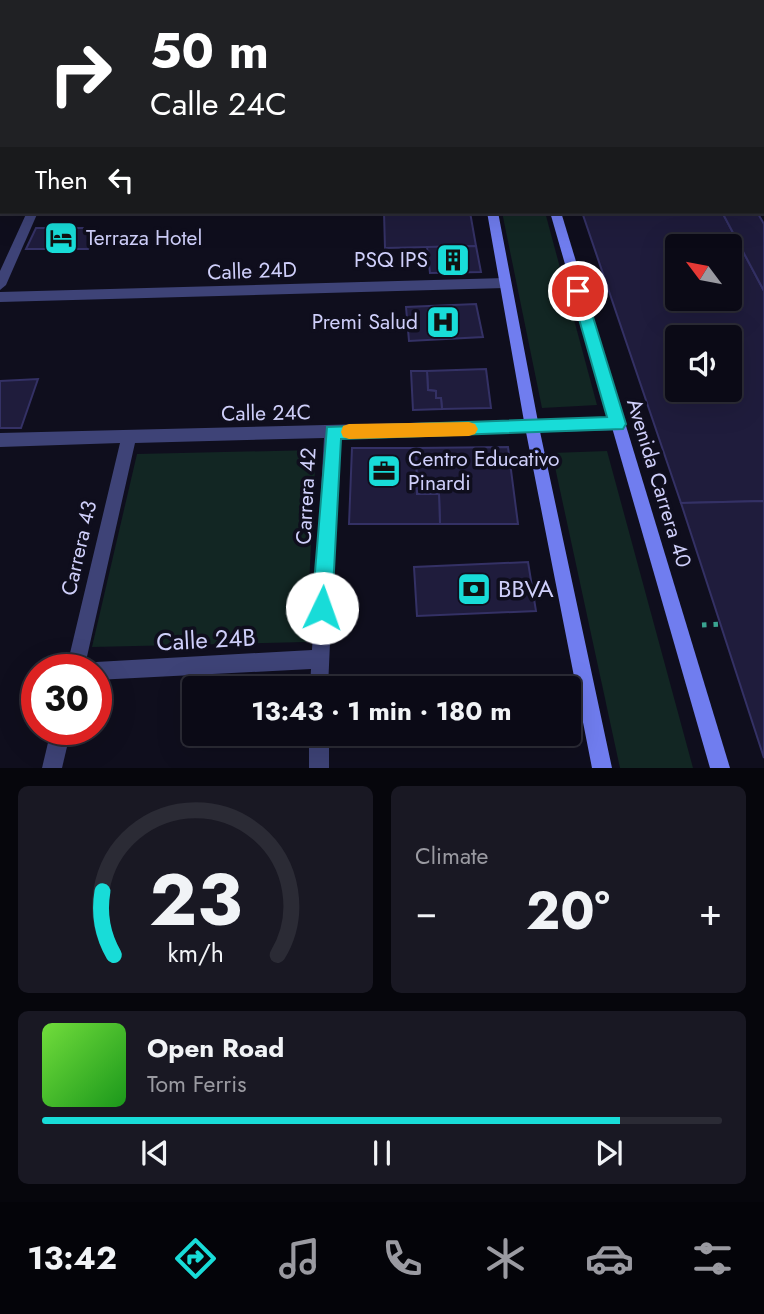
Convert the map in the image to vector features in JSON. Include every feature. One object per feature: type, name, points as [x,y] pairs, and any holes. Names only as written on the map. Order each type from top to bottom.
[{"type":"main road","points":[[492,214],[602,768]]},
{"type":"main road","name":"Avenida Carrera 40","points":[[556,214],[719,768]]},
{"type":"street","points":[[0,285],[31,214]]},
{"type":"street","name":"Calle 24D","points":[[0,298],[505,283]]},
{"type":"street","name":"Calle 24C","points":[[0,440],[618,424]]},
{"type":"street","name":"Carrera 42","points":[[319,676],[332,432]]},
{"type":"street","name":"Carrera 43","points":[[79,654],[128,437]]},
{"type":"street","name":"Calle 24B","points":[[112,670],[319,659]]},
{"type":"street","points":[[52,768],[57,745]]},
{"type":"street","points":[[319,746],[319,768]]},
{"type":"path","points":[[702,625],[720,624]]},
{"type":"green space","points":[[502,214],[546,214],[597,405],[542,408]]},
{"type":"green space","points":[[316,450],[306,642],[92,647],[137,454]]},
{"type":"green space","points":[[607,451],[693,768],[620,768],[552,453]]},
{"type":"building","points":[[384,214],[470,214],[476,246],[385,248]]},
{"type":"building","points":[[583,214],[723,214],[734,234],[665,234],[665,312],[742,312],[742,250],[764,291],[764,501],[681,503]]},
{"type":"building","points":[[723,214],[758,214],[764,224],[764,291],[742,250],[742,234],[734,234]]},
{"type":"building","name":"Terraza Hotel","points":[[36,228],[96,228],[88,249],[26,249]]},
{"type":"building","name":"PSQ IPS","points":[[476,246],[481,272],[430,273],[427,247]]},
{"type":"building","name":"Premi Salud","points":[[476,304],[483,337],[409,341],[406,307]]},
{"type":"building","points":[[486,369],[491,408],[442,409],[441,398],[436,398],[436,391],[428,390],[427,371]]},
{"type":"building","points":[[411,371],[427,371],[428,390],[436,391],[436,398],[441,398],[442,409],[413,410]]},
{"type":"building","points":[[38,379],[21,428],[0,428],[0,381]]},
{"type":"building","points":[[508,447],[518,524],[440,524],[439,494],[417,494],[416,448]]},
{"type":"building","name":"Centro Educativo Pinardi","points":[[352,448],[416,448],[417,494],[439,494],[440,524],[349,524]]},
{"type":"building","points":[[764,501],[764,758],[681,503]]},
{"type":"building","name":"BBVA","points":[[528,562],[536,611],[417,616],[414,567]]},
{"type":"slow traffic","points":[[349,432],[469,429]]},
{"type":"place","name":"Terraza Hotel","points":[[61,238]]},
{"type":"place","name":"PSQ IPS","points":[[453,260]]},
{"type":"place","name":"Premi Salud","points":[[443,322]]},
{"type":"place","name":"Centro Educativo Pinardi","points":[[384,471]]},
{"type":"place","name":"BBVA","points":[[474,589]]},
{"type":"route","points":[[322,608],[332,432],[618,424],[578,291]]}]
